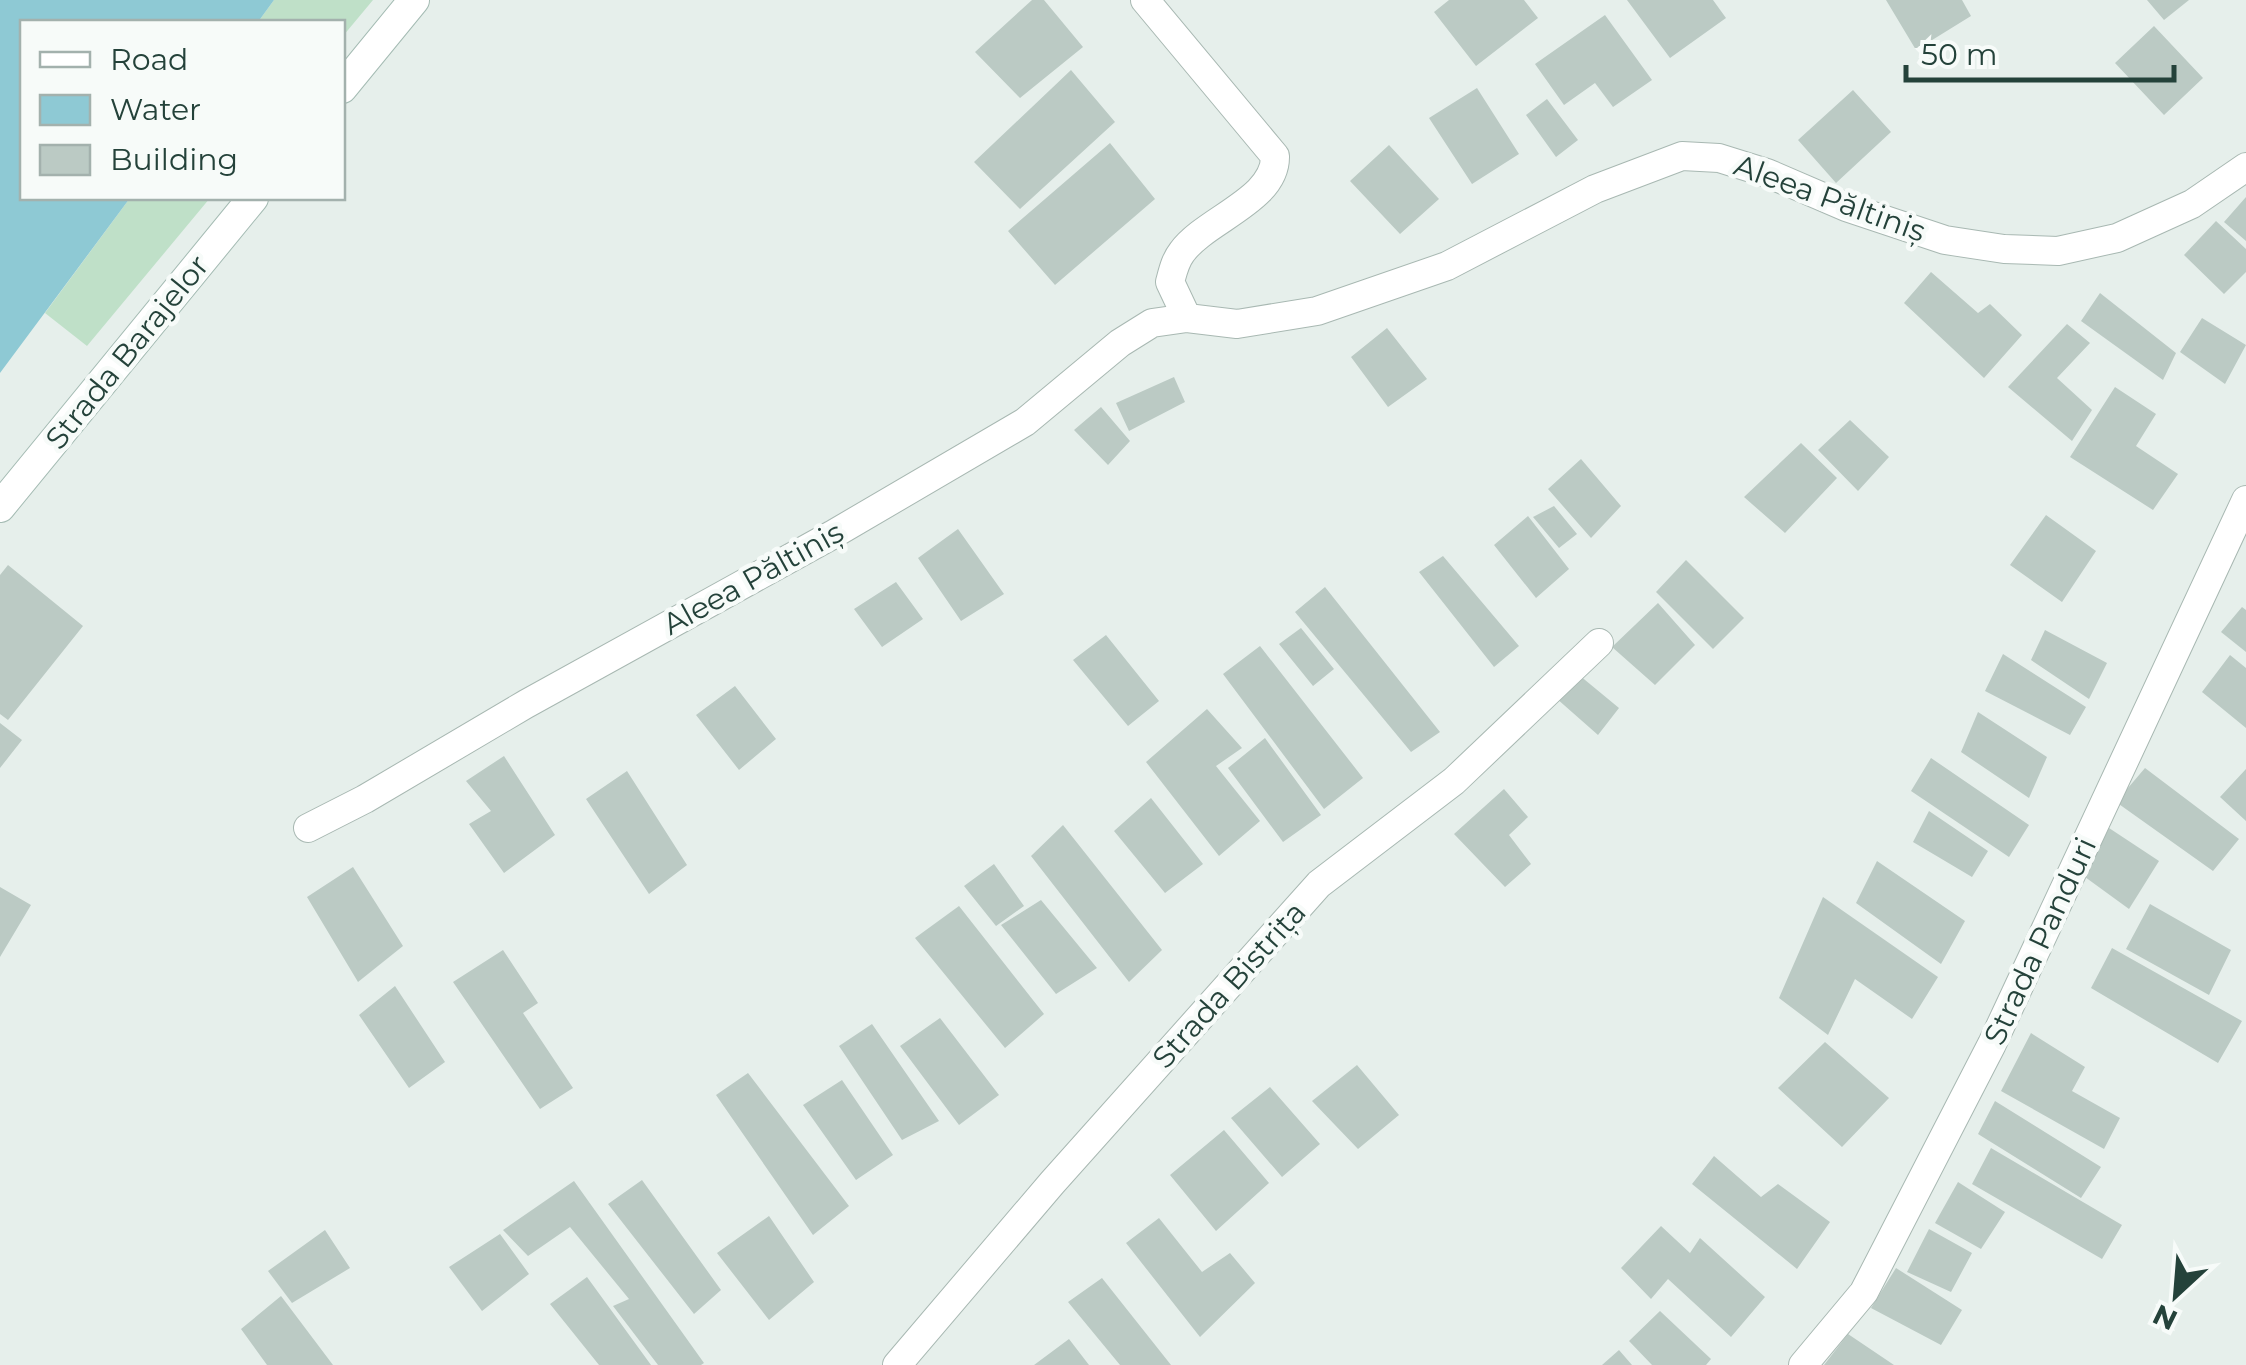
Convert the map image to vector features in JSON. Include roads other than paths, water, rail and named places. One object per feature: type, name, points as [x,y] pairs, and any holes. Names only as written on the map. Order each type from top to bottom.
[{"type":"main road","points":[[345,84],[414,0]]},
{"type":"main road","name":"Strada Barajelor","points":[[0,506],[251,200]]},
{"type":"street","points":[[1146,0],[1274,156],[1275,168],[1268,183],[1182,251],[1170,282],[1187,318]]},
{"type":"street","name":"Aleea Păltiniș","points":[[308,828],[1025,422],[1120,343],[1152,323],[1187,318],[1237,324],[1317,311],[1448,266],[1595,189],[1682,156],[1719,158],[1945,240],[2004,249],[2058,250],[2132,231],[2192,204],[2246,167]]},
{"type":"street","name":"Strada Panduri","points":[[1804,1365],[1864,1292],[1982,1062],[2246,500]]},
{"type":"street","name":"Strada Bistrița","points":[[896,1365],[1319,884],[1454,781],[1599,644]]},
{"type":"water","points":[[0,0],[274,0],[259,20],[20,20],[20,200],[129,200],[0,373]]}]
